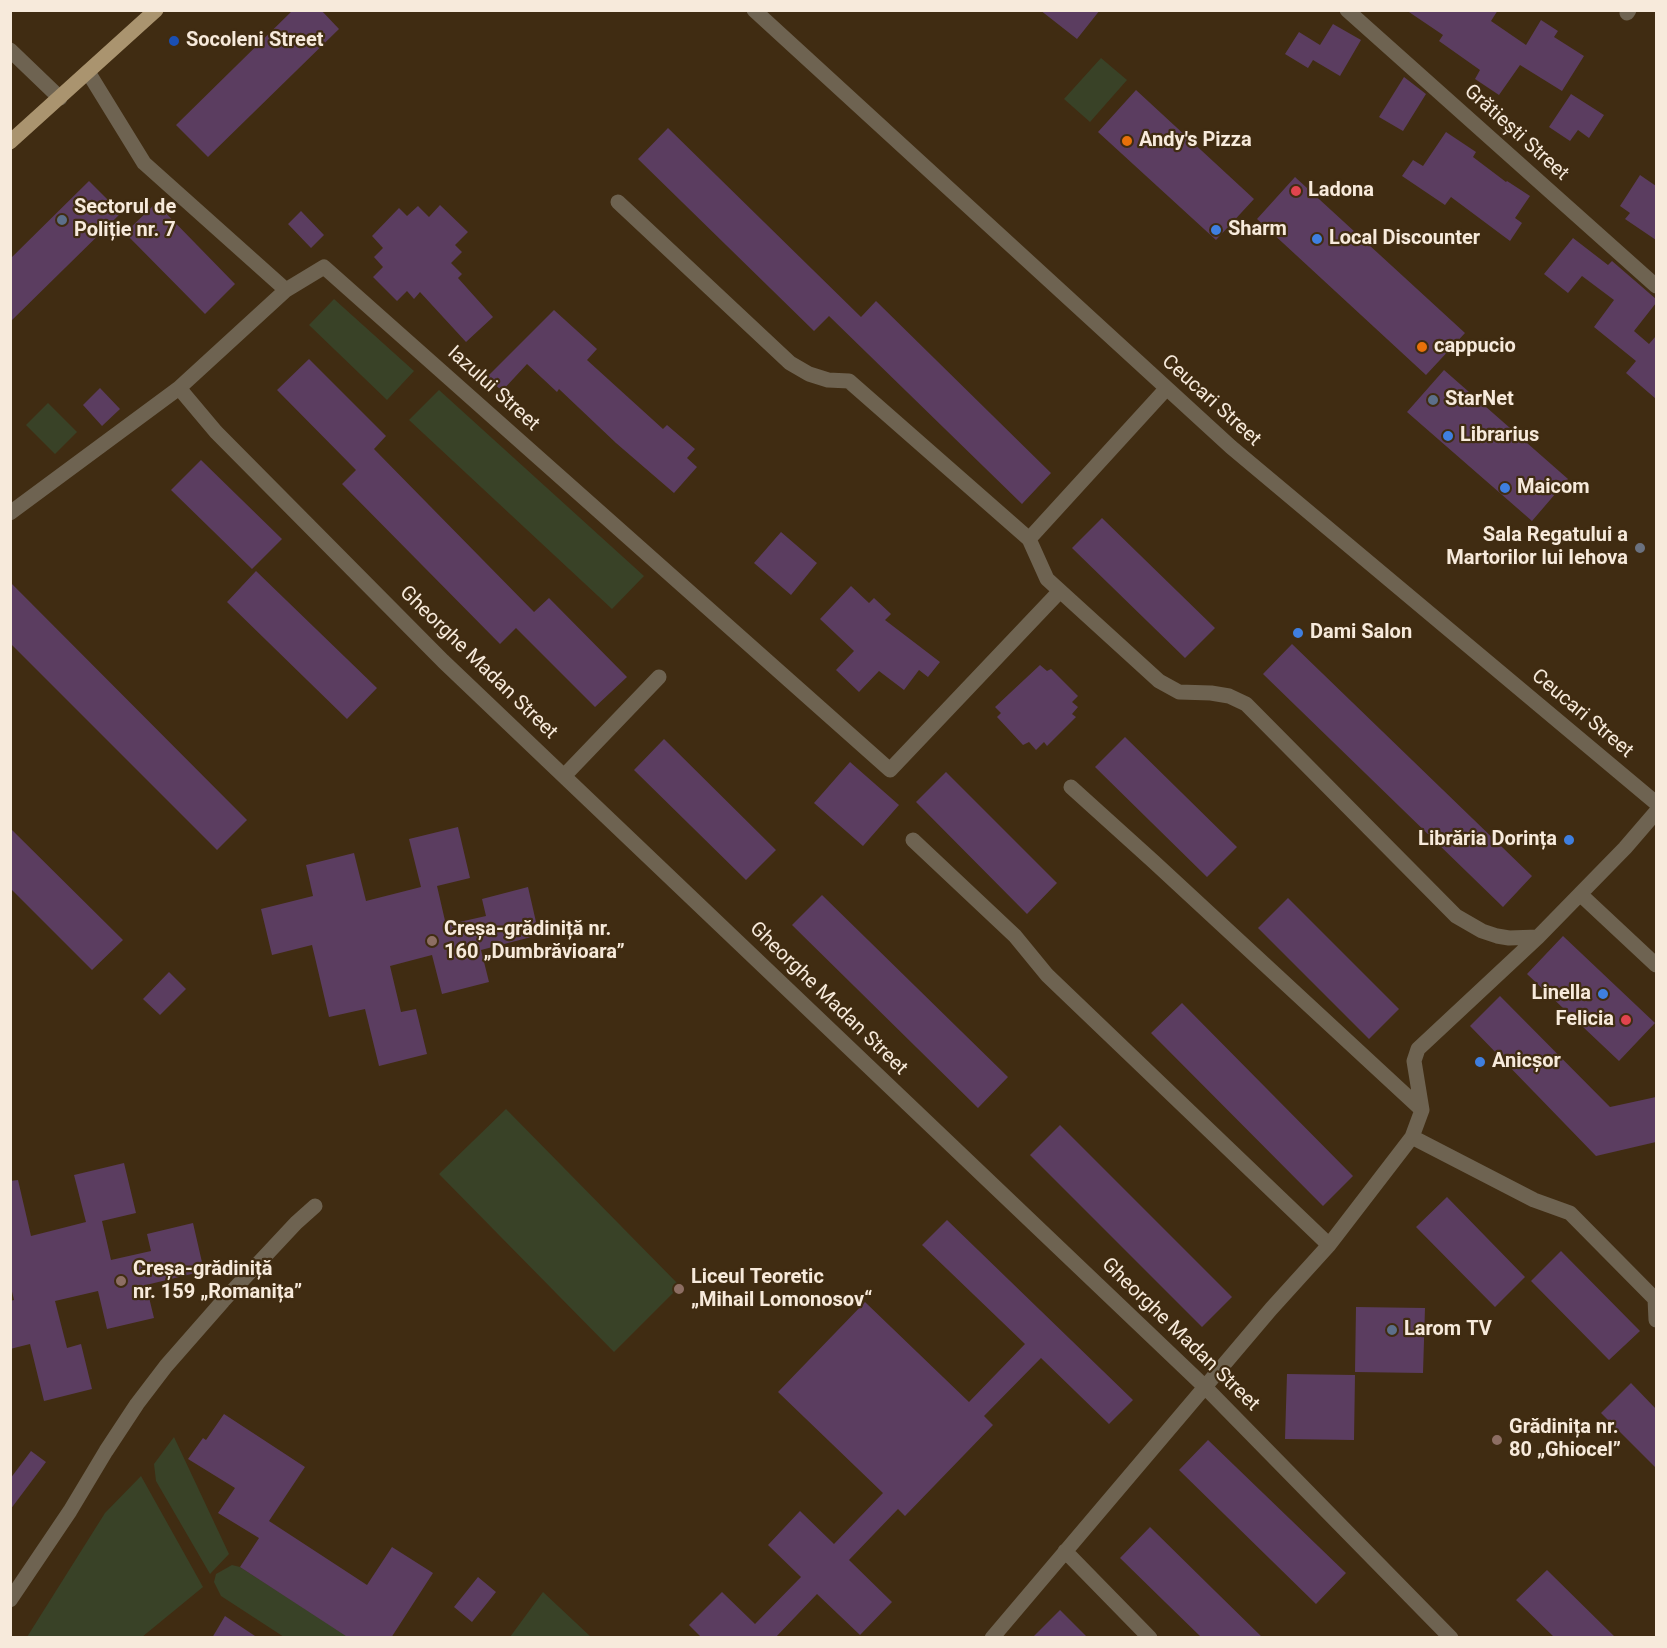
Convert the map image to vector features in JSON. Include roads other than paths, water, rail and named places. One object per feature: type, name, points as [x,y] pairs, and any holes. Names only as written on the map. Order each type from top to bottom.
[{"type":"main road","points":[[10,142],[156,10]]},
{"type":"street","name":"Ceucari Street","points":[[754,10],[1230,447],[1656,803]]},
{"type":"street","name":"Grătiești Street","points":[[1347,10],[1656,286]]},
{"type":"street","points":[[10,50],[60,98]]},
{"type":"street","points":[[10,513],[179,388],[285,290],[144,163],[88,72]]},
{"type":"street","points":[[618,202],[790,363],[809,374],[828,380],[849,381],[1029,539],[1047,579],[1168,688],[1179,692],[1229,696],[1246,704],[1456,916],[1497,936],[1538,937]]},
{"type":"street","name":"Iazului Street","points":[[285,290],[324,267],[890,770],[1060,591]]},
{"type":"street","name":"Gheorghe Madan Street","points":[[179,388],[216,432],[443,661],[1205,1387],[1451,1638]]},
{"type":"street","points":[[1029,539],[1166,389]]},
{"type":"street","points":[[564,776],[659,676]]},
{"type":"street","points":[[1071,787],[1422,1110]]},
{"type":"street","points":[[992,1638],[1329,1245],[1412,1137],[1422,1110],[1414,1061],[1418,1049],[1538,937],[1625,848],[1656,812]]},
{"type":"street","points":[[913,840],[1015,936],[1047,975],[1329,1245]]},
{"type":"street","points":[[1580,894],[1656,965]]},
{"type":"street","points":[[1412,1137],[1534,1200],[1570,1214],[1656,1298],[1656,1320]]},
{"type":"street","points":[[10,1600],[70,1511],[137,1404],[166,1366],[231,1292],[315,1206]]},
{"type":"street","points":[[1065,1551],[1150,1638]]},
{"type":"place","name":"Socoleni Street","points":[[174,41]]},
{"type":"place","name":"Andy's Pizza","points":[[1127,141]]},
{"type":"place","name":"Ladona","points":[[1296,191]]},
{"type":"place","name":"Sectorul de Poliție nr. 7","points":[[62,220]]},
{"type":"place","name":"Sharm","points":[[1216,230]]},
{"type":"place","name":"Local Discounter","points":[[1317,239]]},
{"type":"place","name":"cappucio","points":[[1422,347]]},
{"type":"place","name":"StarNet","points":[[1433,400]]},
{"type":"place","name":"Librarius","points":[[1448,436]]},
{"type":"place","name":"Maicom","points":[[1505,488]]},
{"type":"place","name":"Sala Regatului a Martorilor lui Iehova","points":[[1640,548]]},
{"type":"place","name":"Dami Salon","points":[[1298,633]]},
{"type":"place","name":"Librăria Dorința","points":[[1569,840]]},
{"type":"place","name":"Creșa-grădiniță nr. 160 „Dumbrăvioara”","points":[[432,941]]},
{"type":"place","name":"Linella","points":[[1603,994]]},
{"type":"place","name":"Felicia","points":[[1626,1020]]},
{"type":"place","name":"Anicșor","points":[[1480,1062]]},
{"type":"place","name":"Creșa-grădiniță nr. 159 „Romanița”","points":[[121,1281]]},
{"type":"place","name":"Liceul Teoretic „Mihail Lomonosov“","points":[[679,1289]]},
{"type":"place","name":"Larom TV","points":[[1392,1330]]},
{"type":"place","name":"Grădinița nr. 80 „Ghiocel”","points":[[1497,1440]]}]
